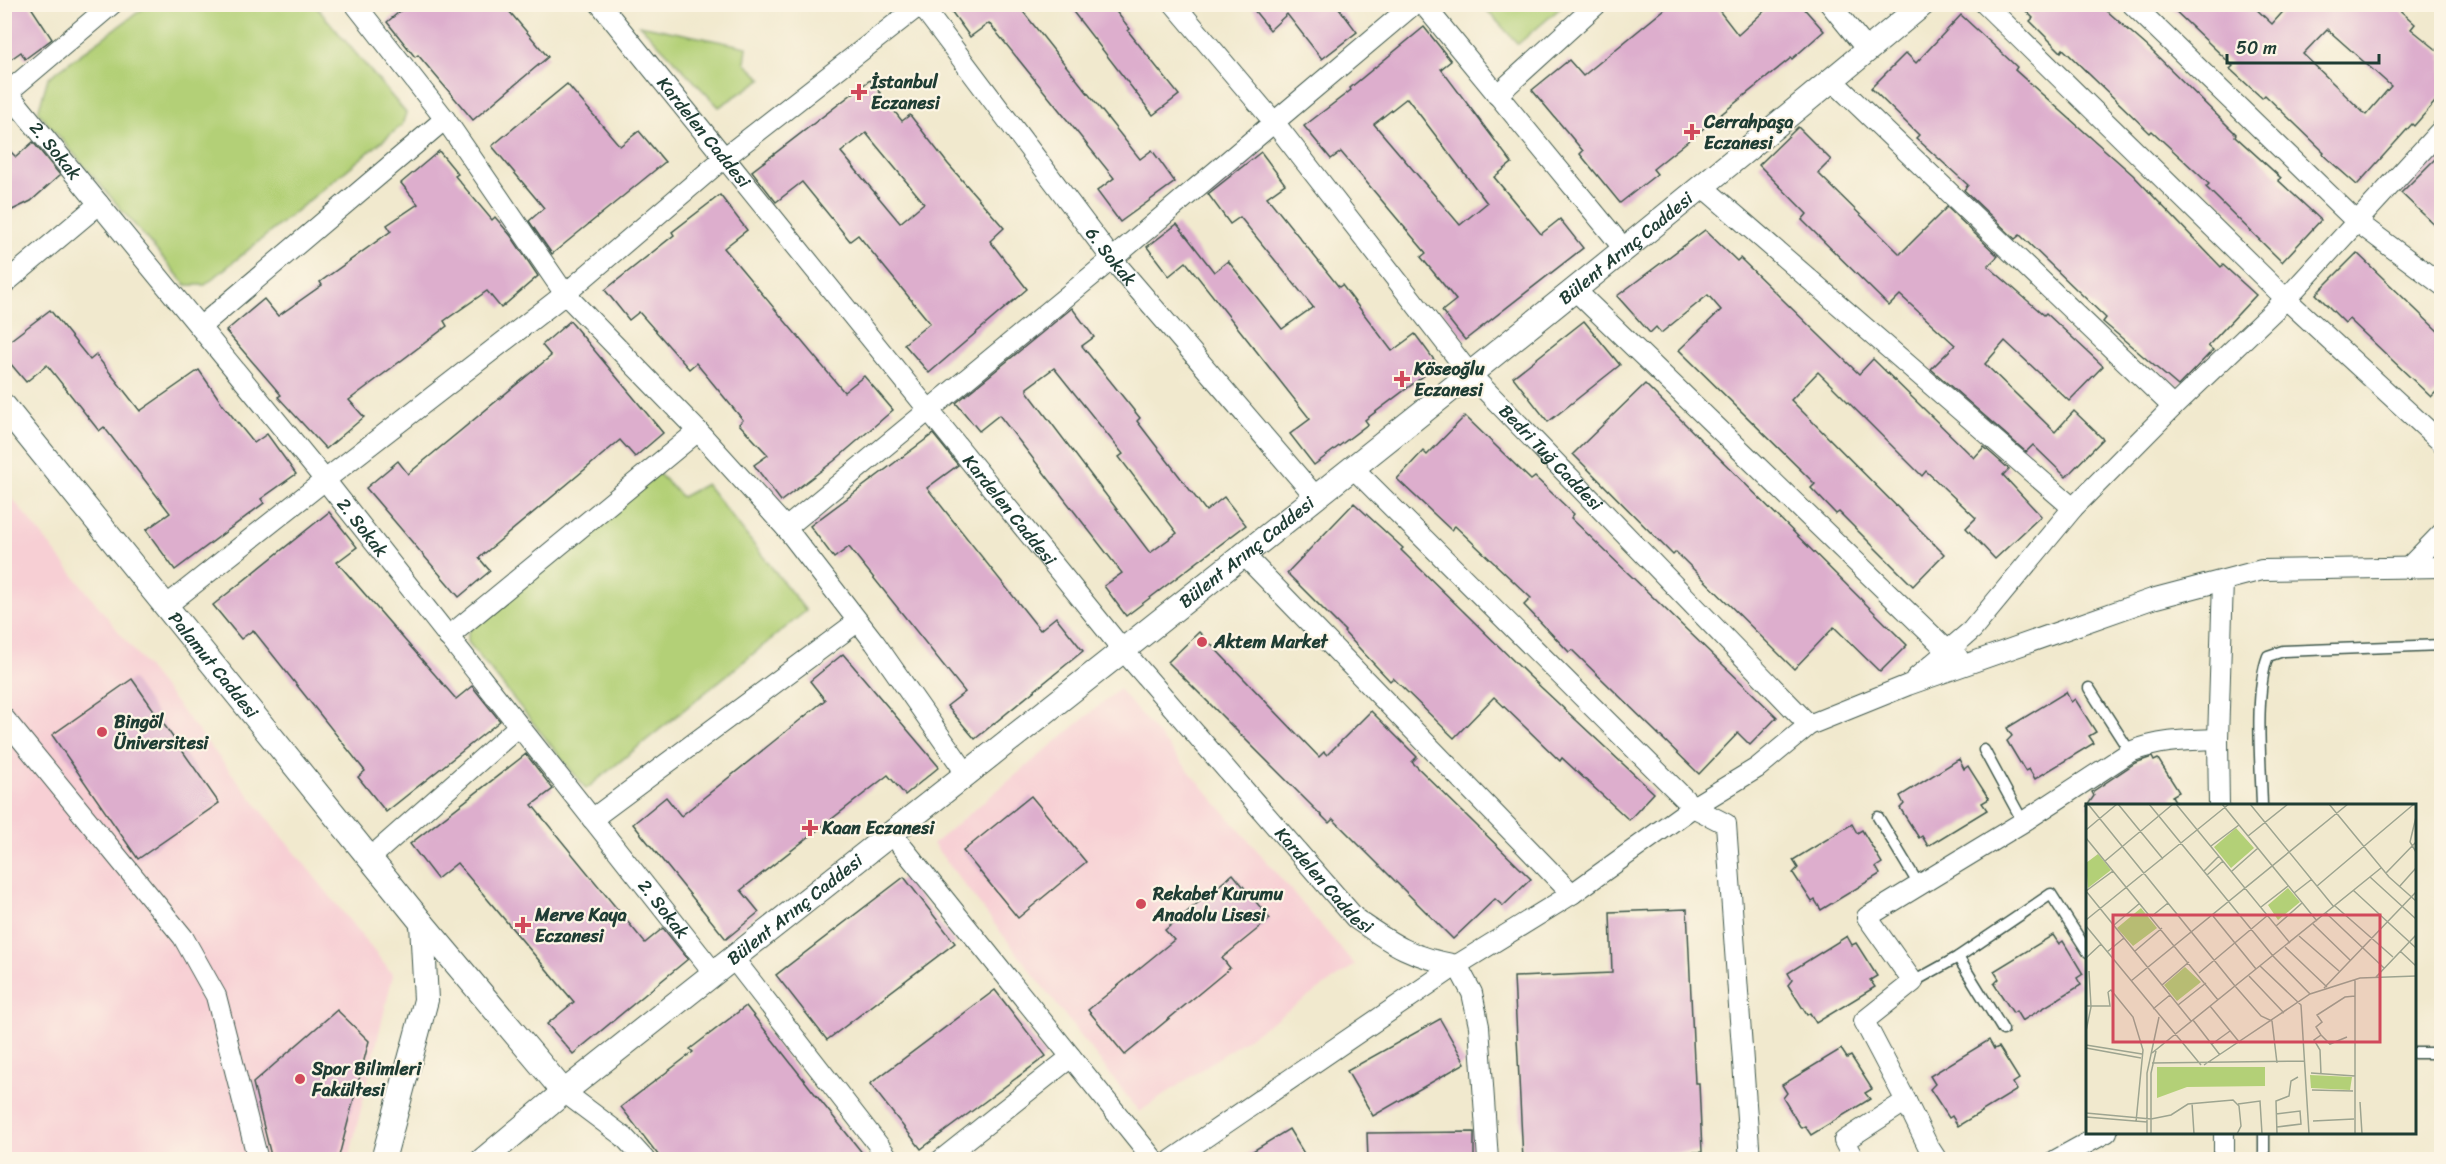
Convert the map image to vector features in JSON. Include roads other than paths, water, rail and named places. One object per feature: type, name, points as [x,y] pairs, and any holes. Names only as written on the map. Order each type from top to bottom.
[{"type":"street","points":[[6,90],[112,4]]},
{"type":"street","name":"Kardelen Caddesi","points":[[600,4],[1122,649],[1356,919],[1399,949],[1429,960],[1457,965]]},
{"type":"street","name":"Bedri Tuğ Caddesi","points":[[1174,4],[1274,122],[1469,373],[1809,725]]},
{"type":"street","points":[[786,528],[1112,259],[1414,4]]},
{"type":"street","points":[[1423,4],[1625,250]]},
{"type":"street","points":[[1497,95],[1597,4]]},
{"type":"street","points":[[1830,4],[1868,51]]},
{"type":"street","name":"Bülent Arınç Caddesi","points":[[483,1160],[564,1092],[1122,649],[1244,555],[1469,373],[1576,291],[1923,4]]},
{"type":"street","points":[[1985,4],[2286,298],[2442,443]]},
{"type":"street","points":[[2132,4],[2356,221],[2442,285]]},
{"type":"street","points":[[358,5],[445,119],[565,294],[698,431],[786,528],[875,644],[966,773]]},
{"type":"street","points":[[166,606],[565,294],[724,158],[921,5]]},
{"type":"street","name":"6. Sokak","points":[[921,5],[1112,259],[1315,496]]},
{"type":"street","points":[[1833,80],[2174,407]]},
{"type":"street","name":"2. Sokak","points":[[6,90],[325,480],[714,973]]},
{"type":"street","points":[[200,327],[445,119]]},
{"type":"street","points":[[1908,686],[1972,630],[2073,508],[2286,298],[2442,129]]},
{"type":"street","points":[[1703,187],[2073,508]]},
{"type":"street","points":[[4,284],[99,204]]},
{"type":"street","points":[[1576,291],[1947,650],[1967,664]]},
{"type":"street","name":"Palamut Caddesi","points":[[4,406],[422,923],[564,1092]]},
{"type":"street","points":[[448,637],[698,431]]},
{"type":"street","points":[[1352,467],[1693,807],[1726,824],[1750,1160]]},
{"type":"street","points":[[2408,568],[2442,533]]},
{"type":"street","points":[[1244,555],[1572,894]]},
{"type":"street","points":[[1172,1160],[1457,965],[1572,894],[1693,807],[1757,768],[1809,725],[1967,664],[2152,600],[2262,570],[2442,567]]},
{"type":"street","points":[[2219,804],[2218,739],[2223,581]]},
{"type":"street","points":[[592,819],[857,622]]},
{"type":"street","points":[[4,718],[183,937],[216,996],[258,1160]]},
{"type":"street","points":[[370,858],[519,726]]},
{"type":"street","points":[[1936,1160],[1864,1021],[1912,982],[1867,917],[2023,822],[2130,752],[2165,741],[2218,739]]},
{"type":"street","points":[[891,833],[1154,1160]]},
{"type":"street","points":[[383,1160],[426,1000],[422,923]]},
{"type":"street","points":[[733,958],[890,1160]]},
{"type":"street","points":[[1457,965],[1472,993],[1479,1026],[1488,1160]]},
{"type":"street","points":[[941,1160],[1071,1057]]},
{"type":"street","points":[[564,1092],[624,1137],[645,1160]]},
{"type":"street","points":[[1854,1160],[1844,1141],[1906,1101]]},
{"type":"street","points":[[2056,1160],[2103,1134]]},
{"type":"street","points":[[2224,1134],[2224,1160]]},
{"type":"lane","points":[[2262,804],[2261,696],[2263,670],[2268,656],[2283,651],[2442,645]]},
{"type":"lane","points":[[2090,688],[2130,752]]},
{"type":"lane","points":[[1984,750],[2023,822]]},
{"type":"lane","points":[[1878,818],[1919,885]]},
{"type":"lane","points":[[1912,982],[1958,957],[2051,894],[2086,949]]},
{"type":"lane","points":[[1958,957],[2003,1030]]},
{"type":"lane","points":[[2416,1053],[2442,1053]]},
{"type":"lane","points":[[2264,1134],[2264,1160]]},
{"type":"place","name":"İstanbul Eczanesi","points":[[859,92]]},
{"type":"place","name":"Cerrahpaşa Eczanesi","points":[[1692,132]]},
{"type":"place","name":"Köseoğlu Eczanesi","points":[[1402,379]]},
{"type":"place","name":"Aktem Market","points":[[1202,642]]},
{"type":"place","name":"Bingöl Üniversitesi","points":[[102,732]]},
{"type":"place","name":"Kaan Eczanesi","points":[[810,828]]},
{"type":"place","name":"Rekabet Kurumu Anadolu Lisesi","points":[[1141,904]]},
{"type":"place","name":"Merve Kaya Eczanesi","points":[[523,925]]},
{"type":"place","name":"Spor Bilimleri Fakültesi","points":[[300,1079]]}]
